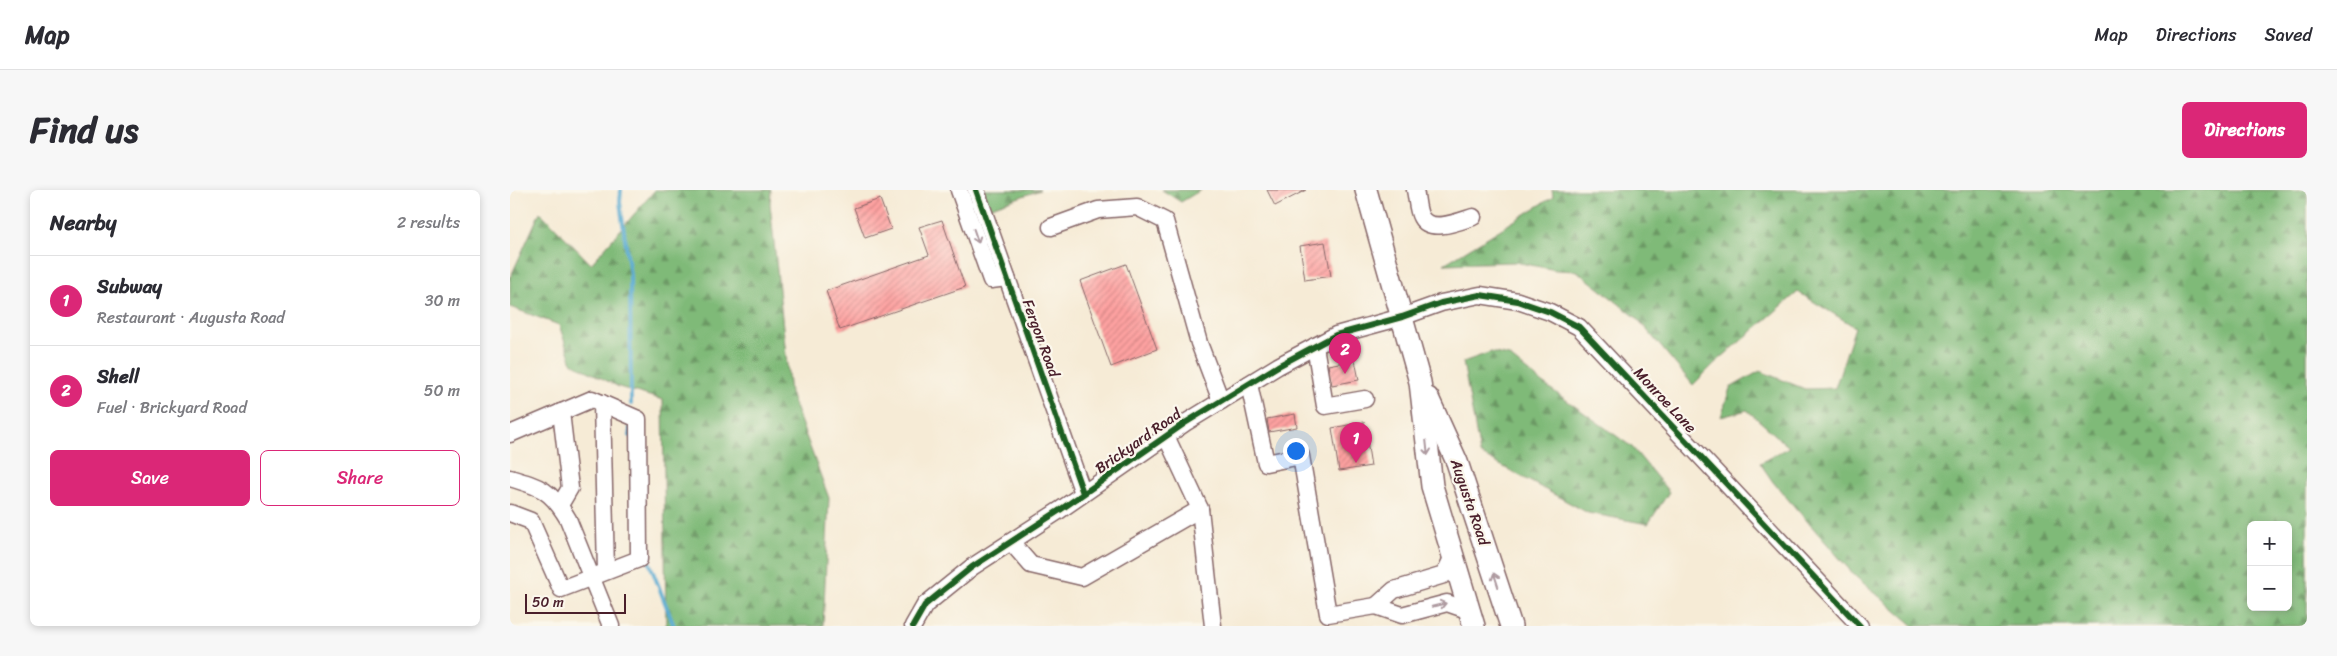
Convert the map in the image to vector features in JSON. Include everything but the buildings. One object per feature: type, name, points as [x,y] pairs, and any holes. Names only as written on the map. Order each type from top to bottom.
[{"type":"main road","name":"Augusta Road","points":[[1366,190],[1420,382],[1432,486],[1472,618]]},
{"type":"main road","name":"Augusta Road","points":[[1420,382],[1457,462],[1511,626]]},
{"type":"street","points":[[959,190],[991,280],[1007,278]]},
{"type":"street","name":"Fergon Road","points":[[976,190],[1083,494]]},
{"type":"street","points":[[1415,190],[1421,217],[1427,224],[1440,226],[1474,217]]},
{"type":"street","points":[[1051,228],[1098,210],[1137,207],[1165,222],[1199,343],[1221,401]]},
{"type":"street","name":"Monroe Lane","points":[[1402,317],[1440,303],[1480,295],[1518,302],[1550,312],[1579,327],[1860,626]]},
{"type":"street","name":"Brickyard Road","points":[[913,626],[925,605],[972,567],[1221,401],[1336,335],[1402,317]]},
{"type":"street","points":[[1315,346],[1325,406],[1365,400]]},
{"type":"street","points":[[1249,384],[1266,462],[1302,456],[1324,620],[1376,606],[1394,590],[1444,575],[1453,556]]},
{"type":"street","points":[[510,434],[592,399],[638,419],[639,559],[561,589],[532,521],[510,513]]},
{"type":"street","points":[[602,403],[599,574],[611,626]]},
{"type":"street","points":[[560,505],[570,488],[561,412]]},
{"type":"street","points":[[1166,436],[1200,509],[1213,626]]},
{"type":"street","points":[[510,478],[543,488],[560,505],[599,574]]},
{"type":"street","points":[[1011,542],[1031,566],[1082,577],[1200,509]]},
{"type":"street","points":[[1376,606],[1403,621],[1447,603],[1472,618]]},
{"type":"green space","points":[[655,190],[771,190],[770,204],[790,393],[829,498],[823,626],[666,626],[663,400],[619,387],[572,363],[559,325],[510,307],[510,278],[540,212],[591,264]]},
{"type":"green space","points":[[976,190],[1040,190],[983,210]]},
{"type":"green space","points":[[1162,190],[1201,190],[1181,202]]},
{"type":"green space","points":[[1552,190],[2307,190],[2307,626],[1914,626],[1855,576],[1773,482],[1760,463],[1789,447],[1747,410],[1721,417],[1730,388],[1760,371],[1805,389],[1835,388],[1855,327],[1798,292],[1715,363],[1693,385],[1637,318],[1577,271],[1556,270],[1515,262],[1444,264],[1553,197]]},
{"type":"green space","points":[[1491,352],[1509,356],[1541,382],[1632,447],[1669,492],[1648,524],[1588,513],[1480,454],[1463,362]]},
{"type":"waterway","points":[[621,190],[620,202],[630,275],[631,404]]},
{"type":"waterway","points":[[630,423],[630,436]]},
{"type":"waterway","points":[[647,536],[648,559],[674,626]]},
{"type":"cycle path","points":[[976,190],[1083,493]]},
{"type":"cycle path","points":[[913,626],[925,605],[972,567],[1060,510],[1185,423],[1278,366],[1336,335],[1402,317],[1441,303],[1480,295],[1518,301],[1550,312],[1579,327],[1860,626]]},
{"type":"place","name":"Shell","points":[[1345,374]]},
{"type":"place","name":"Subway","points":[[1356,463]]}]
